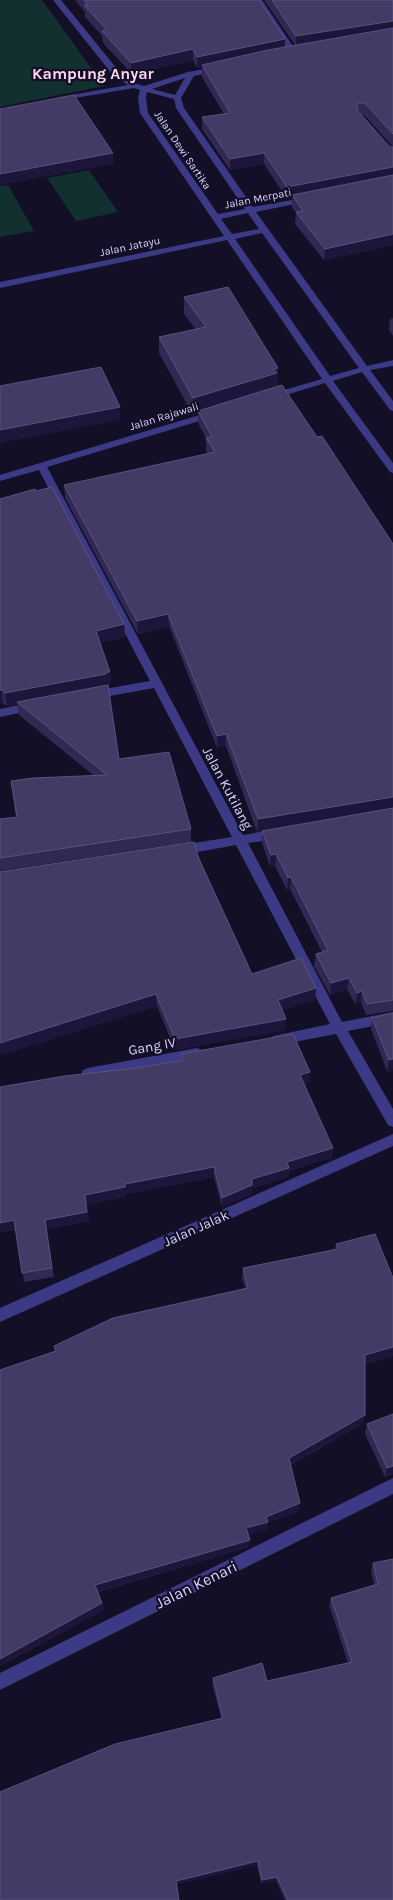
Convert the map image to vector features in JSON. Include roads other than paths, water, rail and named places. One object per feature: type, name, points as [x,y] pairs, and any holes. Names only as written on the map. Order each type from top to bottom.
[{"type":"street","points":[[58,1],[68,0]]},
{"type":"street","points":[[258,0],[292,51]]},
{"type":"street","points":[[58,1],[116,72],[134,86],[177,98]]},
{"type":"street","points":[[283,53],[301,50]]},
{"type":"street","points":[[144,89],[191,74],[228,66]]},
{"type":"street","name":"Jalan Dewi Sartika","points":[[191,74],[177,98],[180,108],[264,230],[393,408]]},
{"type":"street","points":[[50,101],[134,86]]},
{"type":"street","name":"Jalan Dewi Sartika","points":[[144,89],[142,98],[144,113],[327,379],[393,470]]},
{"type":"street","name":"Jalan Merpati","points":[[216,218],[317,197]]},
{"type":"street","name":"Jalan Jatayu","points":[[0,285],[264,230]]},
{"type":"street","points":[[261,400],[327,379],[393,363]]},
{"type":"street","name":"Jalan Rajawali","points":[[0,478],[223,411]]},
{"type":"street","name":"Jalan Kutilang","points":[[42,466],[339,1028],[393,1121]]},
{"type":"street","points":[[80,698],[156,684]]},
{"type":"street","points":[[0,713],[42,705]]},
{"type":"street","points":[[172,851],[287,833]]},
{"type":"street","points":[[262,1043],[393,1017]]},
{"type":"street","name":"Gang IV","points":[[78,1076],[213,1051]]},
{"type":"street","name":"Jalan Jalak","points":[[0,1315],[393,1140]]},
{"type":"street","name":"Jalan Kenari","points":[[0,1682],[393,1486]]},
{"type":"district","name":"Kampung Anyar","points":[[93,73]]}]
